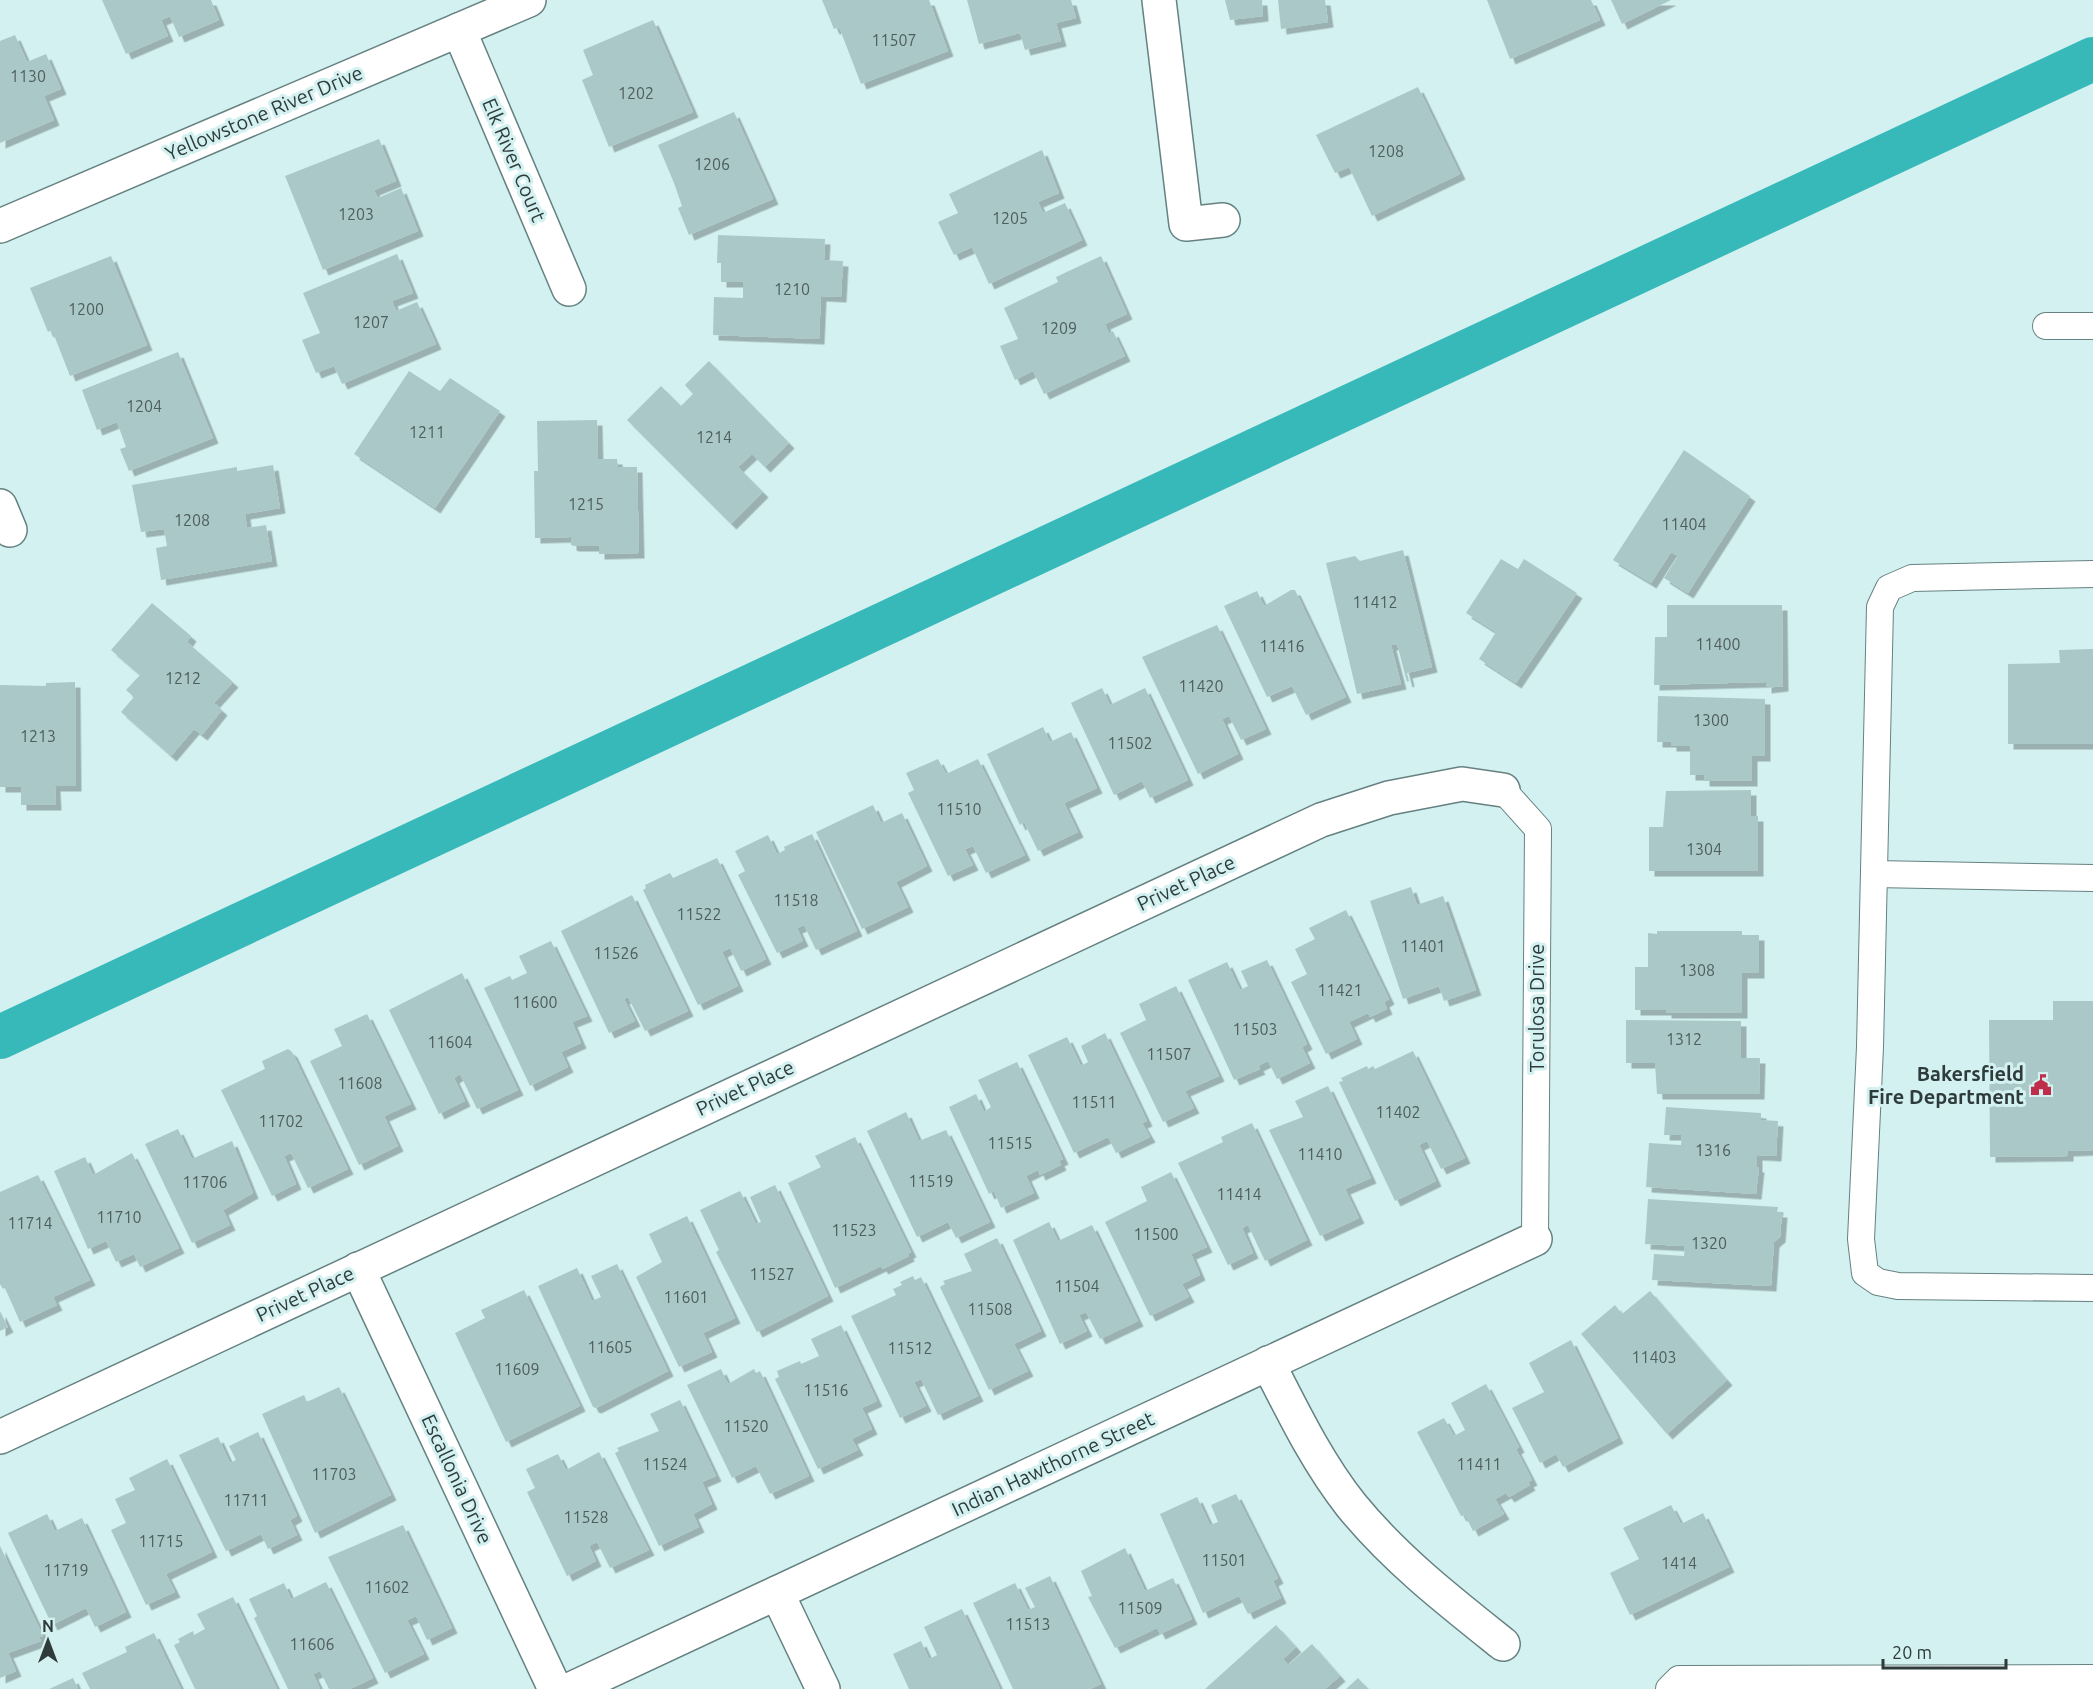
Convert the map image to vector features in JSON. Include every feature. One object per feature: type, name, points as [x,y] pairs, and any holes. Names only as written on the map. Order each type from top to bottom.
[{"type":"street","name":"Yellowstone River Drive","points":[[0,226],[529,0]]},
{"type":"street","points":[[1158,0],[1186,225],[1223,220]]},
{"type":"street","name":"Elk River Court","points":[[459,30],[569,289]]},
{"type":"street","name":"Privet Place","points":[[0,1437],[1321,820],[1389,798],[1462,784],[1503,790]]},
{"type":"street","name":"Indian Hawthorne Street","points":[[571,1689],[1535,1239]]},
{"type":"street","name":"Escallonia Drive","points":[[358,1269],[555,1689]]},
{"type":"street","points":[[1268,1363],[1307,1441],[1351,1505],[1402,1561],[1503,1644]]},
{"type":"street","points":[[777,1593],[823,1689]]},
{"type":"lane","points":[[2046,326],[2093,326]]},
{"type":"lane","points":[[2093,574],[1912,578],[1889,588],[1880,607],[1862,1239],[1865,1273],[1878,1282],[1898,1286],[2093,1288]]},
{"type":"lane","name":"Torulosa Drive","points":[[1503,790],[1538,829],[1535,1239]]},
{"type":"lane","points":[[1874,874],[2093,878]]},
{"type":"lane","points":[[1669,1689],[1679,1679],[2063,1684],[2093,1678]]},
{"type":"building","points":[[102,0],[211,0],[219,20],[179,37],[170,16],[161,20],[168,36],[126,54]]},
{"type":"building","points":[[822,0],[929,0],[948,51],[861,84],[839,27],[834,29]]},
{"type":"building","points":[[967,0],[1071,0],[1076,18],[1056,23],[1061,41],[1025,50],[1020,33],[979,44]]},
{"type":"building","points":[[1225,0],[1262,0],[1263,16],[1230,20]]},
{"type":"building","points":[[1278,0],[1325,0],[1328,22],[1281,29]]},
{"type":"building","points":[[1487,0],[1591,0],[1600,20],[1510,59]]},
{"type":"building","points":[[1611,0],[1671,0],[1622,24]]},
{"type":"building","points":[[653,20],[693,112],[609,147],[582,80],[593,75],[583,50]]},
{"type":"building","points":[[15,35],[27,62],[46,54],[61,89],[44,96],[54,120],[0,143],[0,41]]},
{"type":"building","points":[[1418,87],[1460,174],[1372,216],[1349,167],[1335,173],[1316,135]]},
{"type":"building","points":[[734,112],[773,199],[689,235],[678,208],[682,206],[658,145]]},
{"type":"building","points":[[379,139],[396,181],[374,190],[378,198],[401,188],[418,231],[323,270],[285,176]]},
{"type":"building","points":[[1042,150],[1059,193],[1038,202],[1043,213],[1065,203],[1082,240],[989,284],[972,247],[954,255],[938,222],[958,213],[949,194]]},
{"type":"building","points":[[718,235],[825,239],[824,260],[843,261],[841,297],[821,296],[819,339],[713,335],[714,297],[743,298],[743,282],[721,282],[721,263],[717,263]]},
{"type":"building","points":[[397,254],[413,293],[392,301],[396,311],[417,302],[436,344],[342,384],[334,366],[316,373],[302,340],[320,333],[303,293]]},
{"type":"building","points":[[111,256],[147,345],[70,376],[52,330],[48,332],[30,288]]},
{"type":"building","points":[[1101,256],[1127,314],[1105,324],[1109,334],[1113,331],[1125,356],[1044,394],[1033,371],[1015,380],[1000,346],[1018,339],[1004,308],[1058,282],[1056,277]]},
{"type":"building","points":[[178,352],[213,438],[129,471],[120,449],[126,447],[117,422],[97,430],[82,390]]},
{"type":"building","points":[[709,361],[789,443],[765,467],[752,454],[738,467],[763,492],[731,524],[627,420],[661,386],[681,406],[693,394],[685,385]]},
{"type":"building","points":[[409,371],[440,391],[450,378],[500,411],[435,508],[354,454]]},
{"type":"building","points":[[597,420],[598,459],[617,459],[618,467],[637,467],[639,553],[599,554],[599,546],[571,545],[571,537],[535,538],[534,471],[538,471],[537,421]]},
{"type":"building","points":[[1684,450],[1750,496],[1688,593],[1664,578],[1678,556],[1671,552],[1651,583],[1613,560]]},
{"type":"building","points":[[273,465],[280,508],[245,514],[247,528],[266,525],[272,561],[161,580],[156,548],[167,546],[164,529],[141,532],[132,485],[237,467],[237,471]]},
{"type":"building","points":[[1403,550],[1432,667],[1407,673],[1409,681],[1407,682],[1397,644],[1391,645],[1401,684],[1357,694],[1326,563],[1355,556],[1360,561]]},
{"type":"building","points":[[1501,559],[1518,569],[1524,559],[1577,593],[1516,683],[1479,659],[1496,632],[1466,613]]},
{"type":"building","points":[[1291,590],[1295,590],[1346,697],[1306,715],[1292,686],[1267,697],[1224,606],[1257,591],[1264,606]]},
{"type":"building","points":[[152,603],[191,636],[187,642],[233,682],[214,703],[222,710],[202,735],[194,729],[171,756],[121,712],[134,697],[126,690],[140,675],[111,650]]},
{"type":"building","points":[[1667,605],[1782,605],[1783,686],[1766,688],[1766,682],[1654,685],[1655,637],[1667,637]]},
{"type":"building","points":[[1217,625],[1266,729],[1241,740],[1229,716],[1222,719],[1238,754],[1198,774],[1142,657]]},
{"type":"building","points":[[2093,649],[2093,744],[2008,744],[2008,664],[2060,663],[2059,650]]},
{"type":"building","points":[[75,682],[76,786],[55,786],[56,805],[21,805],[21,787],[0,787],[0,685],[46,686],[46,683]]},
{"type":"building","points":[[1102,688],[1110,705],[1145,688],[1188,780],[1150,798],[1142,781],[1114,795],[1071,703]]},
{"type":"building","points":[[1658,696],[1765,699],[1765,756],[1752,756],[1752,781],[1704,781],[1704,775],[1690,775],[1690,746],[1671,746],[1671,742],[1657,742]]},
{"type":"building","points":[[1043,727],[1050,742],[1071,732],[1097,788],[1064,803],[1078,832],[1038,851],[1024,822],[1020,825],[987,754]]},
{"type":"building","points":[[938,759],[946,774],[978,759],[1025,855],[986,873],[973,846],[965,849],[973,865],[948,876],[908,793],[914,790],[906,773]]},
{"type":"building","points":[[1751,790],[1751,816],[1758,816],[1758,871],[1649,871],[1649,827],[1663,827],[1666,791]]},
{"type":"building","points":[[873,805],[881,823],[902,813],[927,866],[896,882],[908,907],[862,929],[816,832]]},
{"type":"building","points":[[812,834],[857,931],[816,950],[804,925],[797,928],[803,941],[777,953],[738,875],[745,871],[735,851],[768,835],[777,854],[785,850],[784,847]]},
{"type":"building","points":[[717,858],[766,959],[741,971],[730,948],[722,952],[738,986],[698,1005],[643,890],[646,888],[645,885],[670,873],[673,878]]},
{"type":"building","points":[[1411,887],[1417,905],[1443,896],[1476,990],[1444,1001],[1439,986],[1403,999],[1370,901]]},
{"type":"building","points":[[632,895],[688,1011],[645,1031],[628,997],[624,999],[635,1021],[609,1033],[561,931]]},
{"type":"building","points":[[1346,910],[1389,999],[1384,1002],[1387,1009],[1370,1017],[1368,1013],[1349,1022],[1357,1039],[1326,1054],[1291,982],[1307,974],[1295,949],[1315,939],[1309,928]]},
{"type":"building","points":[[1657,931],[1742,931],[1742,935],[1759,935],[1759,973],[1742,973],[1742,1013],[1666,1013],[1666,1010],[1635,1010],[1635,967],[1648,967],[1648,933],[1657,934]]},
{"type":"building","points":[[551,941],[587,1016],[572,1022],[581,1043],[561,1052],[568,1067],[530,1086],[484,988],[510,976],[512,980],[527,973],[519,956]]},
{"type":"building","points":[[1267,960],[1307,1044],[1302,1047],[1310,1063],[1277,1079],[1268,1061],[1258,1066],[1260,1069],[1234,1080],[1188,980],[1227,962],[1240,990],[1248,986],[1241,971]]},
{"type":"building","points":[[462,973],[518,1090],[477,1109],[460,1074],[454,1078],[465,1101],[439,1114],[389,1010]]},
{"type":"building","points":[[1176,986],[1219,1076],[1185,1091],[1194,1108],[1163,1122],[1120,1033],[1146,1020],[1139,1004]]},
{"type":"building","name":"Bakersfield Fire Department","points":[[2053,1001],[2093,1001],[2093,1150],[2068,1151],[2068,1156],[1990,1157],[1989,1020],[2053,1020]]},
{"type":"building","points":[[367,1014],[411,1104],[384,1116],[398,1146],[359,1165],[310,1061],[342,1046],[334,1029]]},
{"type":"building","points":[[1626,1020],[1741,1021],[1741,1058],[1760,1058],[1759,1094],[1657,1094],[1655,1063],[1626,1063]]},
{"type":"building","points":[[1105,1033],[1147,1121],[1142,1123],[1150,1137],[1116,1153],[1108,1137],[1074,1153],[1028,1055],[1067,1037],[1081,1066],[1088,1062],[1081,1046]]},
{"type":"building","points":[[288,1049],[292,1052],[348,1169],[308,1188],[291,1153],[284,1156],[296,1184],[272,1196],[221,1090],[265,1069],[262,1061]]},
{"type":"building","points":[[1413,1051],[1465,1158],[1441,1169],[1427,1141],[1419,1145],[1436,1181],[1395,1201],[1339,1082],[1343,1081],[1341,1078],[1367,1066],[1368,1069],[1373,1066],[1375,1069]]},
{"type":"building","points":[[1017,1062],[1063,1159],[1059,1161],[1061,1165],[1040,1175],[1038,1170],[1026,1176],[1034,1193],[1001,1208],[994,1191],[989,1194],[949,1107],[976,1094],[984,1112],[991,1107],[978,1080]]},
{"type":"building","points":[[1328,1086],[1371,1178],[1345,1189],[1359,1218],[1320,1236],[1269,1130],[1303,1117],[1295,1101]]},
{"type":"building","points":[[1666,1107],[1761,1113],[1761,1120],[1778,1121],[1776,1156],[1757,1155],[1757,1167],[1759,1167],[1756,1194],[1646,1187],[1649,1143],[1681,1145],[1682,1135],[1664,1135]]},
{"type":"building","points":[[906,1112],[919,1141],[946,1130],[990,1222],[956,1238],[948,1222],[917,1237],[867,1131]]},
{"type":"building","points":[[1252,1123],[1307,1240],[1265,1261],[1248,1225],[1242,1228],[1253,1253],[1228,1265],[1178,1163],[1223,1142],[1221,1137]]},
{"type":"building","points":[[178,1129],[192,1159],[232,1141],[253,1193],[223,1210],[230,1225],[192,1243],[145,1144]]},
{"type":"building","points":[[855,1137],[911,1252],[908,1253],[909,1256],[883,1269],[881,1266],[835,1288],[788,1183],[821,1167],[815,1156]]},
{"type":"building","points":[[132,1153],[179,1248],[140,1267],[134,1254],[116,1262],[106,1241],[88,1249],[54,1171],[85,1157],[93,1175]]},
{"type":"building","points":[[1171,1172],[1207,1247],[1191,1254],[1200,1275],[1182,1284],[1189,1297],[1150,1316],[1105,1222],[1147,1201],[1141,1187]]},
{"type":"building","points":[[38,1175],[90,1280],[53,1297],[57,1305],[20,1322],[5,1288],[3,1289],[0,1284],[0,1192]]},
{"type":"building","points":[[775,1185],[828,1296],[757,1332],[716,1252],[719,1250],[700,1210],[740,1191],[756,1224],[761,1222],[750,1197]]},
{"type":"building","points":[[1648,1199],[1778,1207],[1777,1212],[1782,1212],[1780,1237],[1774,1242],[1771,1286],[1652,1280],[1654,1254],[1684,1256],[1685,1246],[1645,1244]]},
{"type":"building","points":[[687,1216],[735,1318],[703,1333],[712,1352],[679,1367],[636,1277],[662,1262],[649,1234]]},
{"type":"building","points":[[1049,1222],[1058,1241],[1092,1225],[1138,1321],[1100,1339],[1086,1312],[1079,1315],[1087,1331],[1060,1344],[1013,1240]]},
{"type":"building","points":[[997,1238],[1041,1331],[1014,1344],[1028,1371],[989,1390],[940,1287],[945,1284],[943,1281],[972,1271],[964,1254]]},
{"type":"building","points":[[617,1264],[668,1371],[596,1408],[593,1407],[538,1286],[577,1268],[592,1301],[601,1297],[591,1276]]},
{"type":"building","points":[[913,1276],[915,1280],[921,1277],[978,1396],[938,1415],[921,1379],[914,1382],[926,1406],[900,1418],[851,1316],[896,1295],[893,1289],[902,1285],[900,1282]]},
{"type":"building","points":[[524,1290],[580,1406],[506,1442],[455,1333],[485,1318],[481,1310]]},
{"type":"building","points":[[1650,1291],[1727,1380],[1667,1434],[1581,1334],[1615,1305],[1622,1314]]},
{"type":"building","points":[[0,1311],[8,1327],[0,1331]]},
{"type":"building","points":[[841,1325],[877,1401],[862,1408],[872,1429],[852,1439],[858,1450],[818,1469],[775,1379],[779,1377],[777,1371],[819,1356],[811,1339]]},
{"type":"building","points":[[1571,1340],[1618,1438],[1563,1467],[1556,1454],[1540,1463],[1512,1408],[1544,1392],[1529,1363]]},
{"type":"building","points":[[721,1369],[728,1384],[754,1369],[756,1373],[760,1371],[809,1476],[770,1494],[756,1466],[732,1478],[687,1385]]},
{"type":"building","points":[[1486,1384],[1519,1447],[1516,1449],[1532,1480],[1528,1482],[1530,1485],[1509,1497],[1506,1493],[1495,1499],[1504,1514],[1473,1531],[1465,1515],[1461,1516],[1417,1432],[1444,1418],[1454,1436],[1465,1430],[1451,1403]]},
{"type":"building","points":[[339,1387],[391,1495],[315,1533],[262,1414],[304,1395],[307,1402]]},
{"type":"building","points":[[680,1400],[716,1476],[702,1482],[712,1504],[693,1514],[699,1527],[659,1546],[615,1453],[619,1451],[617,1448],[659,1431],[650,1414]]},
{"type":"building","points":[[258,1432],[297,1516],[290,1520],[297,1535],[268,1549],[261,1534],[226,1551],[179,1455],[218,1437],[230,1463],[236,1460],[229,1446]]},
{"type":"building","points":[[599,1452],[649,1550],[610,1568],[597,1542],[589,1546],[596,1561],[567,1576],[527,1492],[535,1488],[526,1469],[558,1454],[566,1470]]},
{"type":"building","points":[[167,1459],[212,1552],[166,1574],[175,1592],[146,1605],[111,1530],[126,1523],[115,1499],[135,1490],[129,1478]]},
{"type":"building","points":[[1236,1494],[1278,1578],[1273,1581],[1281,1598],[1248,1614],[1239,1596],[1203,1613],[1160,1514],[1197,1497],[1210,1525],[1218,1522],[1211,1505]]},
{"type":"building","points":[[1671,1505],[1681,1524],[1703,1513],[1729,1567],[1630,1615],[1610,1573],[1639,1559],[1623,1528]]},
{"type":"building","points":[[47,1514],[55,1531],[82,1518],[126,1612],[95,1627],[86,1608],[52,1625],[8,1533]]},
{"type":"building","points":[[403,1525],[452,1628],[427,1640],[416,1616],[407,1620],[424,1654],[385,1673],[328,1557]]},
{"type":"building","points":[[0,1546],[43,1636],[39,1637],[41,1641],[8,1653],[16,1671],[0,1678]]},
{"type":"building","points":[[1125,1548],[1145,1591],[1173,1578],[1192,1619],[1160,1634],[1157,1628],[1115,1648],[1088,1597],[1092,1596],[1081,1571]]},
{"type":"building","points":[[1050,1576],[1101,1684],[1090,1689],[1013,1689],[973,1603],[1015,1583],[1028,1610],[1035,1607],[1025,1588]]},
{"type":"building","points":[[326,1582],[373,1678],[350,1689],[329,1689],[320,1671],[313,1674],[320,1689],[288,1689],[254,1618],[257,1616],[249,1599],[284,1583],[291,1599]]},
{"type":"building","points":[[233,1597],[277,1689],[195,1689],[174,1645],[180,1642],[178,1639],[193,1631],[194,1635],[205,1629],[197,1614]]},
{"type":"building","points":[[962,1609],[1000,1689],[909,1689],[893,1654],[921,1641],[929,1659],[937,1655],[924,1627]]},
{"type":"building","points":[[1276,1625],[1296,1647],[1283,1659],[1288,1665],[1312,1644],[1340,1676],[1325,1689],[1205,1689]]},
{"type":"building","points":[[154,1633],[181,1689],[90,1689],[82,1673],[127,1652],[125,1647]]},
{"type":"building","points":[[73,1678],[78,1689],[49,1689]]},
{"type":"building","points":[[1358,1678],[1368,1689],[1346,1689]]},
{"type":"waterway","points":[[0,1037],[2093,59]]},
{"type":"place","name":"Bakersfield Fire Department","points":[[2041,1085]]}]
